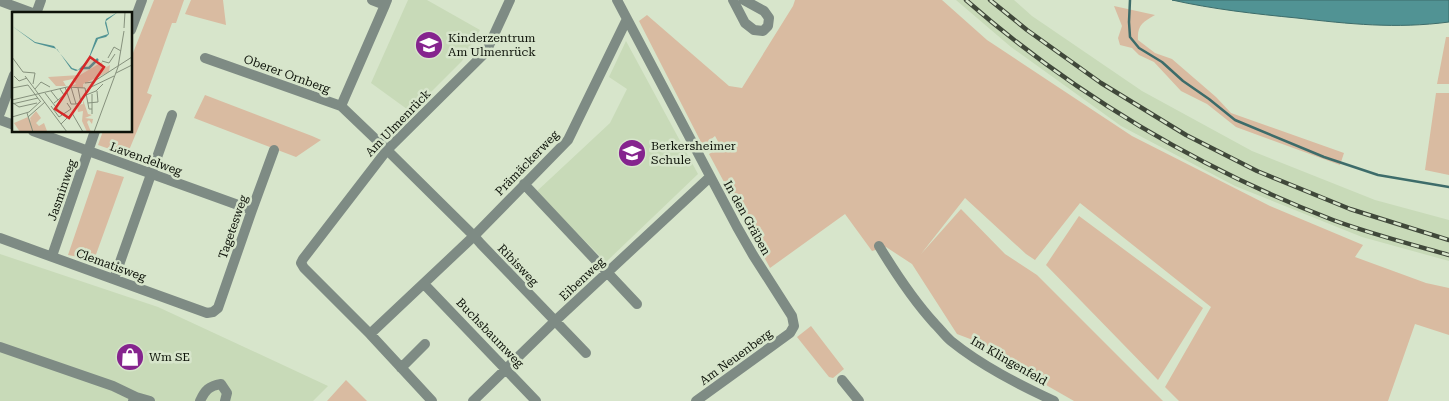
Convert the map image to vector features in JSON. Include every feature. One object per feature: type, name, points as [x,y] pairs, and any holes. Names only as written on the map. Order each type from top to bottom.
[{"type":"street","points":[[37,12],[41,0]]},
{"type":"street","points":[[132,27],[142,0]]},
{"type":"street","name":"Oberer Ornberg","points":[[204,58],[341,106],[386,2],[372,0]]},
{"type":"street","name":"Am Ulmenrück","points":[[370,334],[301,263],[387,150],[486,52],[510,0]]},
{"type":"street","points":[[733,0],[745,23],[754,30],[763,31],[768,26],[769,18],[764,11],[744,0]]},
{"type":"street","points":[[0,1],[30,12]]},
{"type":"street","name":"In den Gräben","points":[[619,3],[752,255],[792,316],[794,326],[790,333]]},
{"type":"street","name":"Prämäckerweg","points":[[370,334],[474,236],[568,140],[627,19]]},
{"type":"street","points":[[0,113],[12,80]]},
{"type":"street","points":[[341,106],[474,236]]},
{"type":"street","points":[[114,279],[172,114]]},
{"type":"street","points":[[0,120],[12,124]]},
{"type":"street","name":"Lavendelweg","points":[[36,132],[252,210]]},
{"type":"street","name":"Jasminweg","points":[[52,256],[96,132]]},
{"type":"street","name":"Tagetesweg","points":[[213,312],[218,308],[274,150]]},
{"type":"street","name":"Eibenweg","points":[[473,401],[555,321],[710,177]]},
{"type":"street","points":[[524,184],[638,304]]},
{"type":"street","name":"Ribisweg","points":[[474,236],[586,353]]},
{"type":"street","name":"Clematisweg","points":[[0,238],[207,313],[213,312]]},
{"type":"street","name":"Im Klingenfeld","points":[[879,246],[895,274],[910,294],[950,340],[1018,384],[1054,401]]},
{"type":"street","name":"Buchsbaumweg","points":[[424,284],[536,401]]},
{"type":"street","name":"Am Neuenberg","points":[[696,401],[790,333]]},
{"type":"street","points":[[370,334],[432,401]]},
{"type":"street","points":[[401,368],[425,344]]},
{"type":"street","points":[[0,347],[113,386],[135,399],[150,401]]},
{"type":"street","points":[[842,380],[859,401]]},
{"type":"street","points":[[200,401],[210,386],[221,384],[227,393],[225,401]]},
{"type":"shaded area","points":[[154,0],[184,0],[176,23],[172,23],[147,93],[152,95],[127,155],[98,145],[103,132],[132,132],[132,55]]},
{"type":"shaded area","points":[[191,0],[223,0],[226,25],[185,14]]},
{"type":"shaded area","name":"Kinderzentrum Am Ulmenrück","points":[[408,0],[427,0],[480,30],[462,61],[411,112],[371,83]]},
{"type":"shaded area","points":[[795,0],[942,0],[987,40],[1132,136],[1270,206],[1363,245],[1355,257],[1426,283],[1449,288],[1449,335],[1415,324],[1388,401],[1179,401],[1165,387],[1211,307],[1080,203],[1035,260],[965,198],[921,254],[961,209],[1005,254],[1037,275],[1163,401],[1074,401],[1046,385],[986,345],[957,334],[912,264],[886,247],[872,251],[845,214],[770,268],[709,154],[721,147],[715,136],[703,146],[639,21],[647,15],[729,86],[742,88]]},
{"type":"shaded area","points":[[956,0],[1014,0],[1032,16],[1142,91],[1252,151],[1375,200],[1449,220],[1449,261],[1362,237],[1235,186],[1121,126],[1011,47]]},
{"type":"shaded area","points":[[1114,6],[1155,15],[1142,24],[1138,40],[1155,53],[1172,59],[1216,97],[1231,113],[1344,153],[1340,165],[1236,127],[1207,104],[1181,91],[1154,62],[1139,55],[1132,48],[1120,45],[1118,38],[1122,26]]},
{"type":"shaded area","points":[[1446,37],[1449,37],[1449,84],[1437,84]]},
{"type":"shaded area","name":"Berkersheimer Schule","points":[[626,41],[698,174],[606,262],[536,192],[610,123],[627,89],[609,77]]},
{"type":"shaded area","points":[[1436,93],[1449,93],[1449,175],[1425,170]]},
{"type":"shaded area","points":[[205,95],[321,140],[296,157],[194,118]]},
{"type":"shaded area","points":[[97,170],[124,177],[94,260],[68,255]]},
{"type":"shaded area","points":[[1079,216],[1203,308],[1158,380],[1046,265]]},
{"type":"shaded area","points":[[0,254],[158,307],[328,386],[313,401],[0,401]]},
{"type":"shaded area","points":[[811,326],[844,369],[833,378],[829,377],[797,337]]},
{"type":"shaded area","points":[[346,380],[367,401],[327,401]]},
{"type":"water","points":[[1172,0],[1449,0],[1449,22],[1410,25],[1354,24],[1234,11]]},
{"type":"waterway","points":[[1130,0],[1130,37],[1139,48],[1162,62],[1183,81],[1235,120],[1324,157],[1378,175],[1449,187]]},
{"type":"railway","points":[[966,0],[1050,67],[1140,126],[1187,153],[1283,200],[1333,220],[1449,255]]},
{"type":"railway","points":[[990,0],[1027,30],[1101,83],[1186,135],[1257,171],[1350,209],[1449,240]]},
{"type":"place","name":"Kinderzentrum Am Ulmenrück","points":[[429,45]]},
{"type":"place","name":"Berkersheimer Schule","points":[[632,153]]},
{"type":"place","name":"Wm SE","points":[[130,357]]}]
